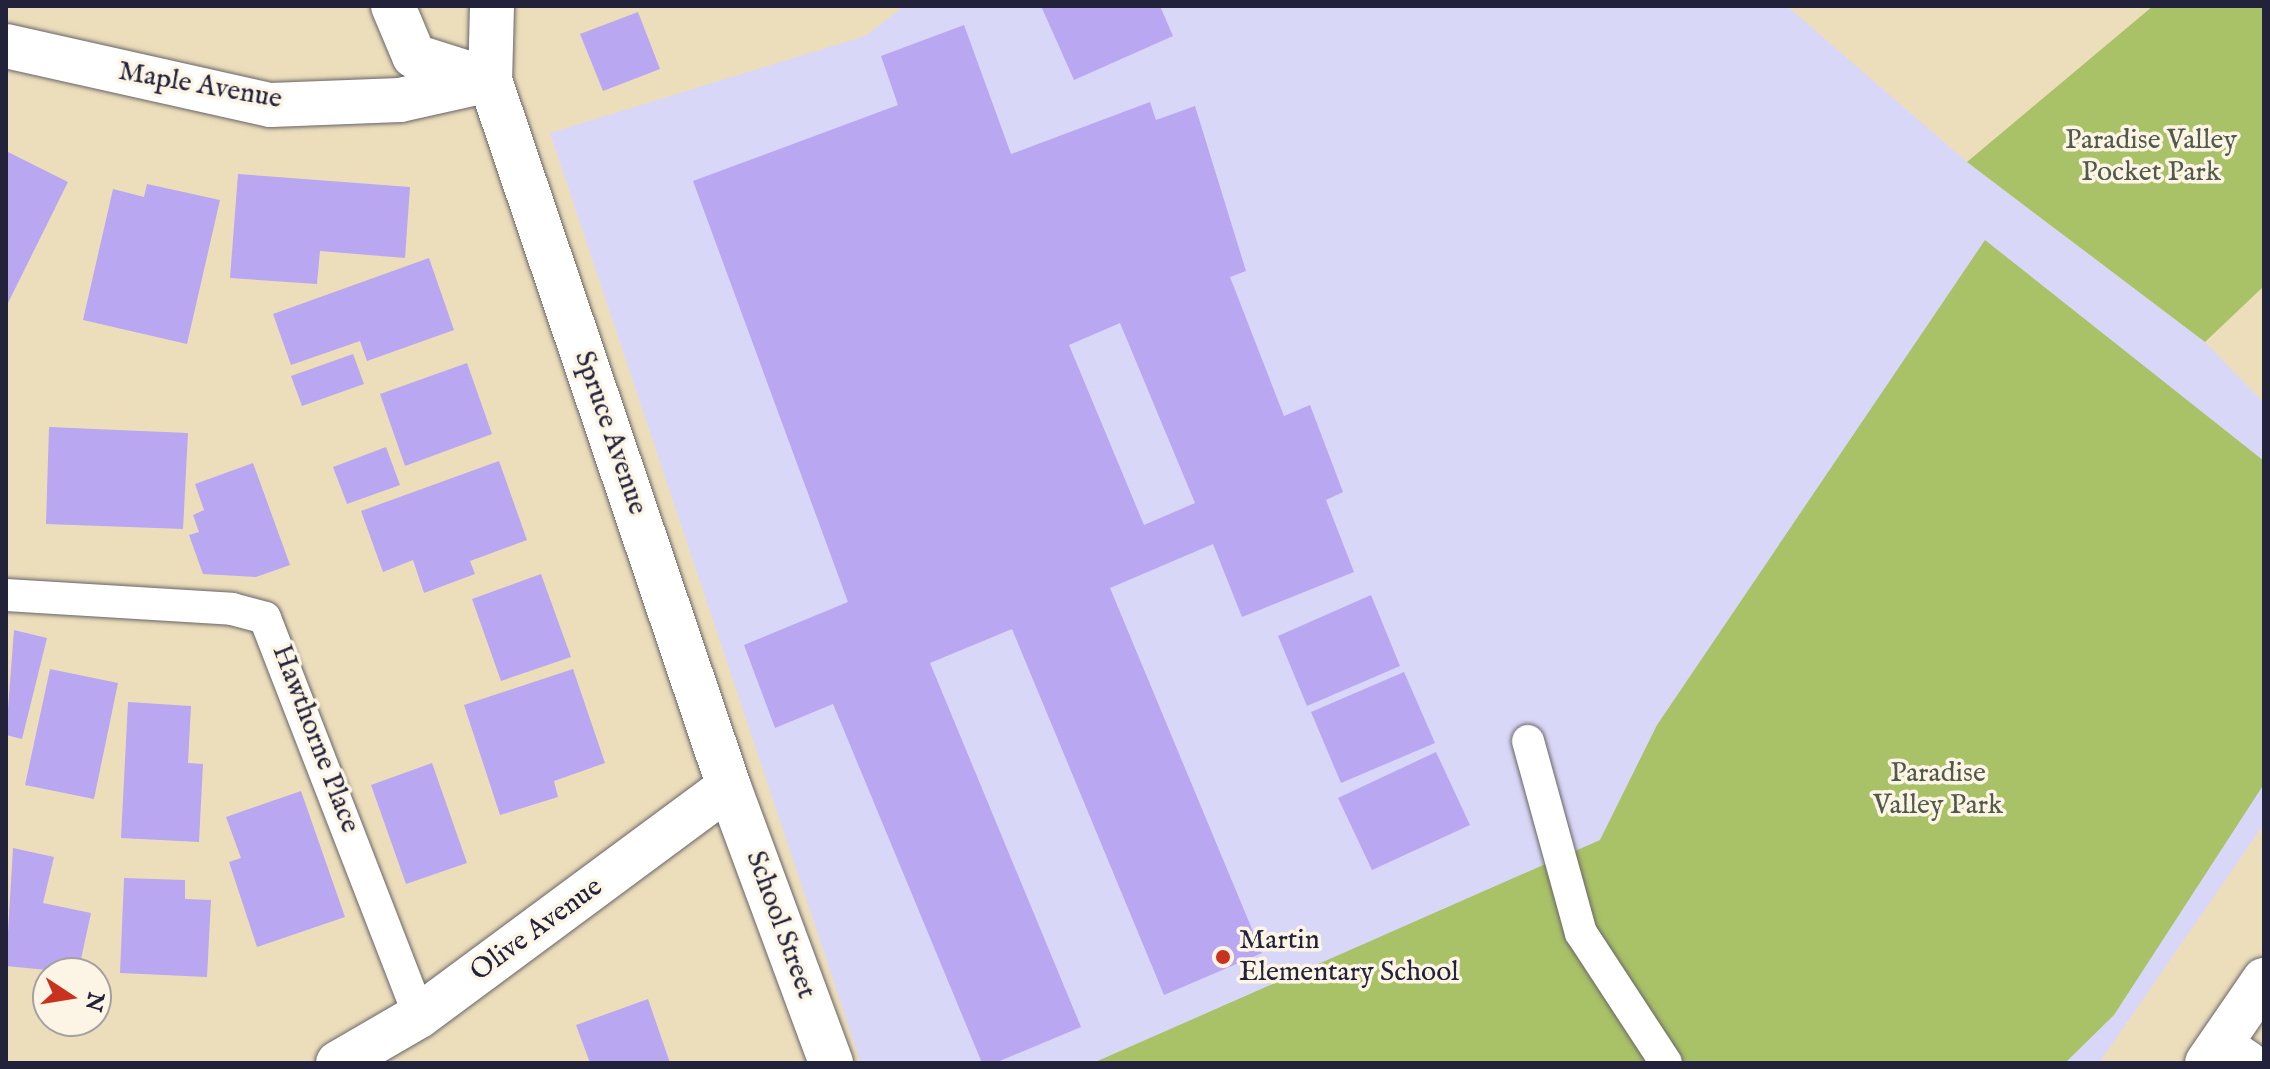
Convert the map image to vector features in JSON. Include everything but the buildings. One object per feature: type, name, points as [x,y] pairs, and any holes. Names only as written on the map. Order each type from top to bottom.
[{"type":"street","points":[[393,6],[414,56],[490,80]]},
{"type":"street","name":"Spruce Avenue","points":[[492,6],[490,80],[729,787]]},
{"type":"street","name":"Maple Avenue","points":[[6,46],[271,105],[400,100],[490,80]]},
{"type":"street","name":"Olive Avenue","points":[[338,1063],[419,1016],[729,787]]},
{"type":"street","name":"School Street","points":[[729,787],[831,1063]]},
{"type":"street","points":[[2225,1057],[2264,980]]},
{"type":"lane","name":"Hawthorne Place","points":[[6,595],[232,609],[265,618],[419,1016]]},
{"type":"lane","points":[[1528,741],[1581,933],[1666,1063]]},
{"type":"shaded area","points":[[904,6],[1787,6],[1967,162],[2205,342],[2264,403],[2264,824],[2099,1063],[861,1063],[550,133],[865,36]]},
{"type":"green space","name":"Paradise Valley Pocket Park","points":[[2153,6],[2264,6],[2264,286],[2205,342],[1967,162]]},
{"type":"green space","name":"Paradise Valley Park","points":[[1985,240],[2264,461],[2264,784],[2114,1015],[2065,1063],[1093,1063],[1600,840],[1657,725]]},
{"type":"place","name":"Martin Elementary School","points":[[1223,957]]}]
